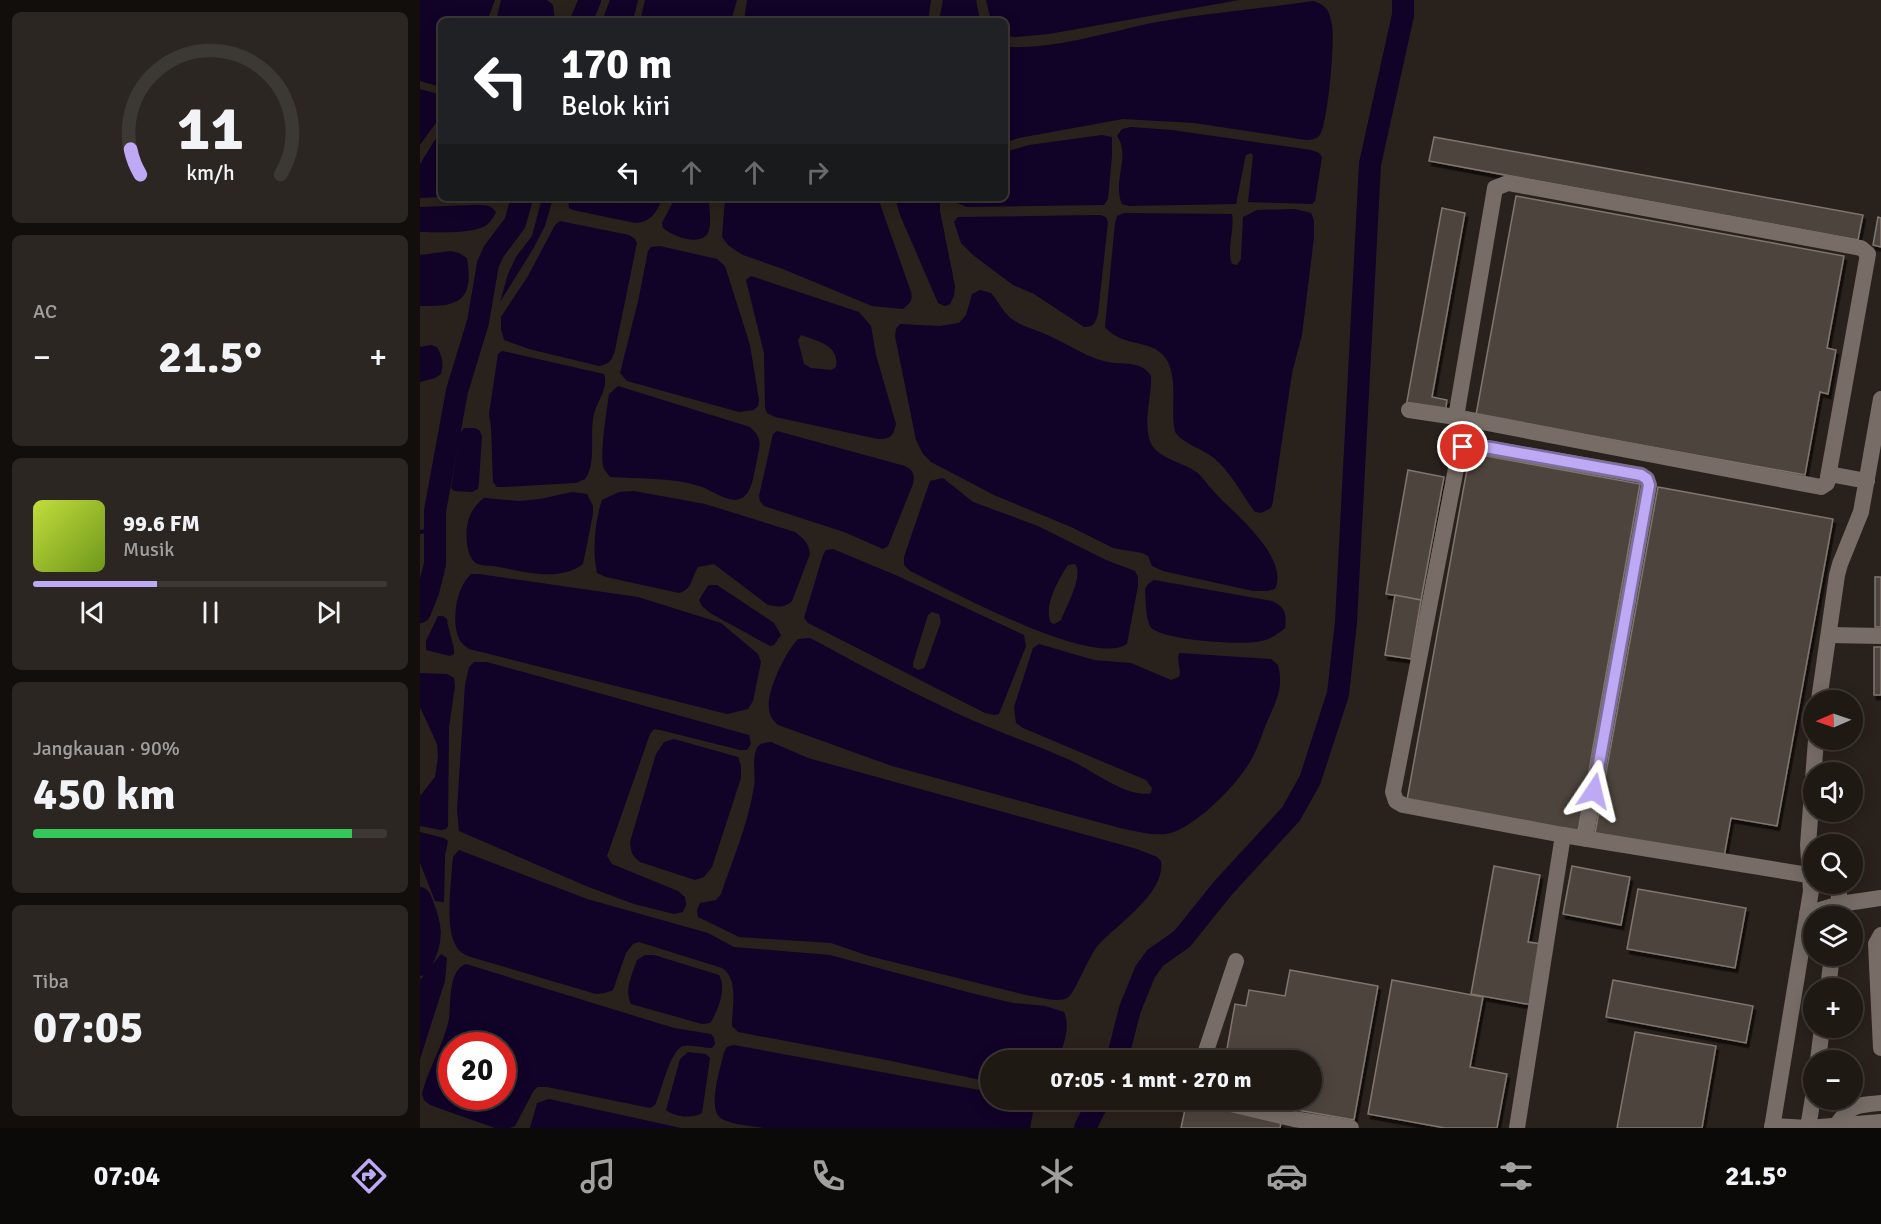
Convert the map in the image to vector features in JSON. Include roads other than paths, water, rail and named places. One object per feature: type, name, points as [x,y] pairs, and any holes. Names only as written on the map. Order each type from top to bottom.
[{"type":"street","points":[[1408,410],[1456,417],[1821,488],[1825,486],[1828,477],[1868,254],[1866,250],[1850,246],[1508,183],[1495,188],[1456,417]]},
{"type":"street","points":[[1821,690],[1840,564],[1859,520],[1881,399]]},
{"type":"street","points":[[1586,838],[1649,485],[1647,479],[1641,475],[1469,445],[1463,447],[1459,453],[1393,792],[1396,801],[1403,805],[1563,835],[1803,874]]},
{"type":"street","points":[[1828,477],[1829,474],[1867,482]]},
{"type":"street","points":[[1829,635],[1881,636]]},
{"type":"street","points":[[1809,834],[1815,750]]},
{"type":"street","points":[[1517,1128],[1563,835]]},
{"type":"street","points":[[1853,906],[1881,898]]},
{"type":"street","points":[[1881,935],[1876,944],[1881,1048]]},
{"type":"street","points":[[1803,938],[1772,1127],[1808,1128],[1881,1122]]},
{"type":"street","points":[[1206,1050],[1236,961]]},
{"type":"street","points":[[1836,1126],[1846,1111],[1881,1102]]},
{"type":"street","points":[[1256,1110],[1351,1128]]},
{"type":"street","points":[[1808,1128],[1811,1110]]},
{"type":"waterway","points":[[582,18],[590,0]]},
{"type":"waterway","points":[[1120,1050],[1130,1009],[1145,972],[1155,958],[1182,939],[1223,888],[1291,814],[1310,780],[1338,694],[1346,622],[1370,164],[1403,15],[1403,0]]},
{"type":"waterway","points":[[420,612],[435,564],[435,511],[457,391],[478,322],[488,264],[494,251],[515,223],[521,201]]},
{"type":"waterway","points":[[420,532],[436,530]]},
{"type":"waterway","points":[[420,898],[430,931],[428,947],[420,965]]},
{"type":"waterway","points":[[1085,1128],[1094,1110]]}]
